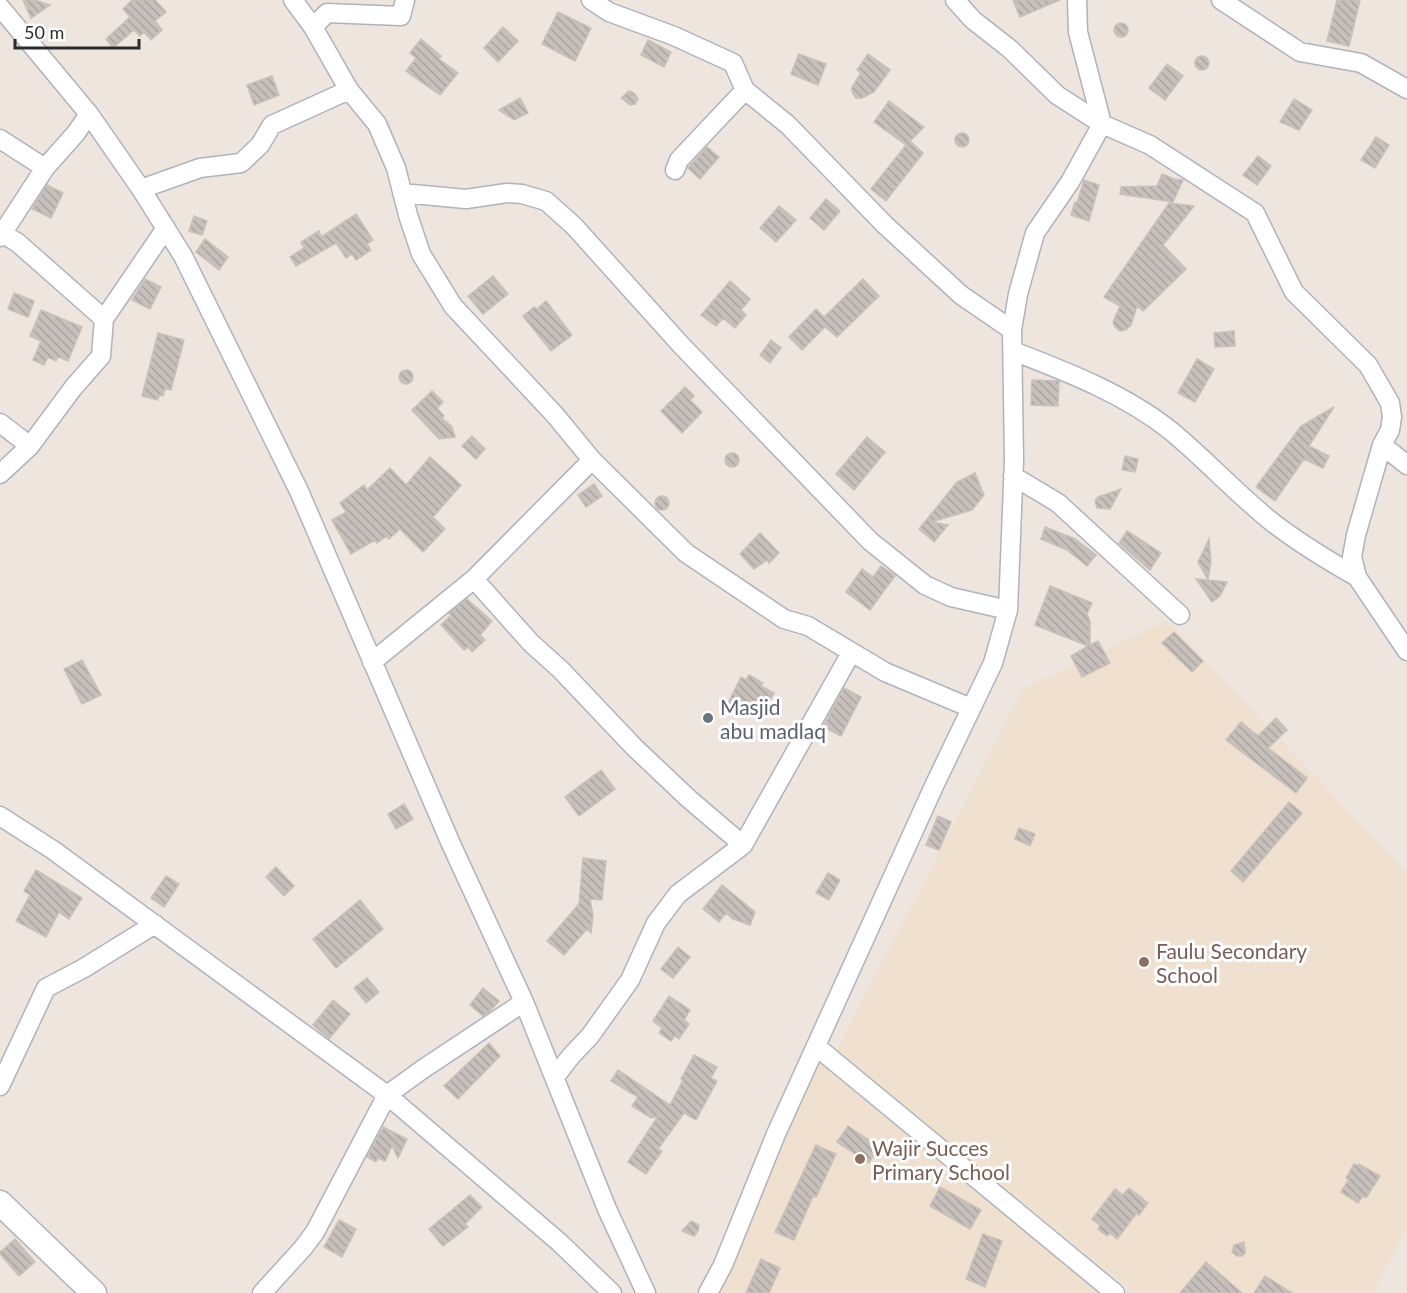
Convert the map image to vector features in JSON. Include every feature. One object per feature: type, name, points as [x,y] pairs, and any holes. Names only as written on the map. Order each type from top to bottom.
[{"type":"street","points":[[293,0],[313,27],[350,90],[377,124],[396,168],[421,254],[453,306],[555,415],[592,460],[686,554],[784,619],[808,626],[885,672],[971,708]]},
{"type":"street","points":[[313,27],[327,13],[401,16],[405,0]]},
{"type":"street","points":[[591,0],[609,12],[674,36],[733,63],[745,90],[788,125],[885,225],[961,295],[1011,330]]},
{"type":"street","points":[[955,0],[973,20],[1010,49],[1057,94],[1102,124],[1150,145],[1255,213],[1294,292],[1368,365],[1390,403],[1392,417],[1390,430],[1382,445],[1353,546],[1352,557],[1357,577],[1407,651]]},
{"type":"street","points":[[708,1293],[723,1265],[776,1134],[934,786],[993,663],[1008,610],[1013,476],[1011,330],[1018,294],[1035,233],[1070,182],[1102,124],[1078,32],[1077,0]]},
{"type":"street","points":[[1221,0],[1300,52],[1361,63],[1406,87]]},
{"type":"street","points":[[0,7],[88,114],[141,189],[183,256],[299,491],[451,844],[524,1002],[607,1209],[646,1293]]},
{"type":"street","points":[[141,189],[200,168],[241,163],[260,145],[272,125],[350,90]]},
{"type":"street","points":[[675,170],[679,160],[745,90]]},
{"type":"street","points":[[88,114],[76,133],[45,168],[1,234],[18,243],[104,319]]},
{"type":"street","points":[[0,139],[45,168]]},
{"type":"street","points":[[402,193],[466,199],[507,193],[522,194],[546,201],[574,226],[681,345],[870,541],[925,585],[951,597],[1008,610]]},
{"type":"street","points":[[0,474],[30,446],[73,388],[101,356],[104,319],[166,228]]},
{"type":"street","points":[[1013,351],[1066,372],[1129,402],[1170,430],[1271,522],[1312,552],[1357,577]]},
{"type":"street","points":[[0,423],[30,446]]},
{"type":"street","points":[[1382,445],[1407,465]]},
{"type":"street","points":[[372,662],[474,579],[592,460]]},
{"type":"street","points":[[1013,476],[1058,503],[1180,615]]},
{"type":"street","points":[[474,579],[531,643],[561,670],[634,747],[689,799],[743,845]]},
{"type":"street","points":[[555,1077],[571,1056],[591,1036],[630,980],[656,923],[678,894],[743,845],[851,653]]},
{"type":"street","points":[[0,816],[53,850],[387,1095],[504,1193],[612,1293]]},
{"type":"street","points":[[0,1086],[46,988],[84,968],[155,924]]},
{"type":"street","points":[[262,1293],[315,1232],[387,1095],[524,1002]]},
{"type":"street","points":[[817,1047],[1115,1293]]},
{"type":"street","points":[[0,1203],[94,1293]]},
{"type":"shaded area","name":"Faulu Secondary School","points":[[1167,621],[1407,873],[1407,1227],[1373,1293],[1135,1293],[836,1052],[1024,688]]},
{"type":"shaded area","name":"Wajir Succes Primary School","points":[[819,1052],[1111,1293],[716,1293]]},
{"type":"building","points":[[23,0],[35,0],[50,5],[31,18]]},
{"type":"building","points":[[132,0],[155,0],[166,12],[155,21],[162,30],[151,40],[144,32],[140,36],[134,30],[113,48],[106,39],[130,17],[123,9]]},
{"type":"building","points":[[1013,0],[1060,0],[1020,17]]},
{"type":"building","points":[[1337,0],[1360,0],[1349,46],[1327,41]]},
{"type":"building","points":[[558,12],[591,28],[575,61],[542,44]]},
{"type":"building","points":[[1118,23],[1124,23],[1128,30],[1124,37],[1118,37],[1114,33],[1114,27]]},
{"type":"building","points":[[503,27],[518,41],[498,62],[484,48]]},
{"type":"building","points":[[421,39],[441,56],[439,59],[458,73],[440,95],[406,71],[416,58],[410,53]]},
{"type":"building","points":[[648,40],[671,52],[664,67],[641,55]]},
{"type":"building","points":[[799,54],[826,64],[818,85],[791,74]]},
{"type":"building","points":[[868,54],[890,70],[874,92],[862,98],[856,98],[852,87],[861,73],[857,70]]},
{"type":"building","points":[[1202,56],[1207,58],[1209,63],[1207,68],[1202,70],[1197,68],[1195,63],[1197,58]]},
{"type":"building","points":[[1167,64],[1183,76],[1165,100],[1149,88]]},
{"type":"building","points":[[272,76],[279,95],[254,105],[247,85]]},
{"type":"building","points":[[629,91],[634,93],[638,99],[635,104],[630,105],[621,98]]},
{"type":"building","points":[[520,98],[528,113],[514,120],[499,110]]},
{"type":"building","points":[[1294,99],[1312,110],[1299,130],[1280,122]]},
{"type":"building","points":[[889,101],[924,127],[910,141],[923,153],[886,201],[871,189],[906,145],[874,122]]},
{"type":"building","points":[[962,133],[967,135],[969,140],[967,145],[962,147],[957,145],[955,140],[957,135]]},
{"type":"building","points":[[1376,137],[1389,145],[1375,168],[1361,160]]},
{"type":"building","points":[[707,147],[719,157],[700,179],[688,168]]},
{"type":"building","points":[[1258,156],[1271,166],[1257,185],[1243,175]]},
{"type":"building","points":[[1162,174],[1183,180],[1173,202],[1120,194],[1121,187],[1157,186]]},
{"type":"building","points":[[1084,180],[1099,185],[1089,221],[1071,215]]},
{"type":"building","points":[[47,185],[63,193],[51,218],[32,209]]},
{"type":"building","points":[[826,199],[840,211],[824,230],[810,218]]},
{"type":"building","points":[[1169,203],[1194,206],[1163,245],[1186,269],[1143,311],[1137,306],[1131,325],[1126,330],[1120,331],[1113,322],[1120,306],[1104,297]]},
{"type":"building","points":[[779,206],[796,220],[776,242],[760,228]]},
{"type":"building","points":[[356,214],[373,240],[367,244],[371,250],[356,260],[352,254],[346,258],[336,243],[296,266],[290,257],[304,248],[301,242],[319,231],[321,237]]},
{"type":"building","points":[[194,216],[207,221],[202,235],[189,231]]},
{"type":"building","points":[[205,239],[228,257],[219,270],[196,252]]},
{"type":"building","points":[[493,276],[508,294],[483,314],[468,296]]},
{"type":"building","points":[[145,279],[161,287],[150,309],[132,300]]},
{"type":"building","points":[[863,279],[879,296],[837,337],[825,327],[802,350],[789,337],[816,309],[824,317]]},
{"type":"building","points":[[730,281],[750,299],[741,310],[746,315],[735,328],[723,318],[716,326],[701,315]]},
{"type":"building","points":[[14,293],[34,301],[28,317],[8,309]]},
{"type":"building","points":[[546,301],[572,335],[551,351],[523,316]]},
{"type":"building","points":[[41,310],[82,327],[68,361],[58,357],[56,361],[48,357],[44,365],[33,360],[41,341],[30,336]]},
{"type":"building","points":[[1234,331],[1235,346],[1215,347],[1214,333]]},
{"type":"building","points":[[158,333],[184,340],[171,390],[165,389],[163,396],[159,395],[158,400],[142,396]]},
{"type":"building","points":[[771,340],[781,348],[770,363],[760,355]]},
{"type":"building","points":[[1197,359],[1214,369],[1195,402],[1178,393]]},
{"type":"building","points":[[406,370],[411,372],[413,377],[411,382],[406,384],[401,382],[399,377],[401,372]]},
{"type":"building","points":[[1032,380],[1059,381],[1058,406],[1031,405]]},
{"type":"building","points":[[685,387],[694,396],[690,400],[702,412],[682,433],[661,411]]},
{"type":"building","points":[[432,391],[443,402],[437,408],[444,416],[442,418],[452,427],[455,437],[439,439],[412,410]]},
{"type":"building","points":[[1334,407],[1309,446],[1329,456],[1323,468],[1304,459],[1275,501],[1256,487],[1301,426]]},
{"type":"building","points":[[472,436],[485,449],[476,459],[462,446]]},
{"type":"building","points":[[867,437],[885,452],[854,490],[836,474]]},
{"type":"building","points":[[729,453],[735,453],[739,460],[735,467],[729,467],[725,463],[725,457]]},
{"type":"building","points":[[1125,456],[1138,459],[1135,472],[1122,470]]},
{"type":"building","points":[[430,457],[461,485],[433,517],[445,529],[423,552],[400,529],[389,539],[387,536],[377,543],[375,540],[351,554],[332,520],[346,512],[340,503],[364,485],[367,490],[390,468],[406,485]]},
{"type":"building","points":[[975,473],[984,495],[972,510],[931,522],[948,525],[934,542],[919,529],[957,482]]},
{"type":"building","points":[[594,484],[602,496],[586,507],[578,495]]},
{"type":"building","points":[[1121,489],[1110,509],[1097,508],[1095,501],[1098,497]]},
{"type":"building","points":[[662,496],[667,498],[669,503],[667,508],[662,510],[657,508],[655,503],[657,498]]},
{"type":"building","points":[[1045,527],[1075,539],[1096,555],[1087,566],[1067,550],[1041,539]]},
{"type":"building","points":[[1127,531],[1161,553],[1150,570],[1119,543]]},
{"type":"building","points":[[760,533],[779,553],[769,563],[767,560],[754,569],[740,554]]},
{"type":"building","points":[[1209,539],[1211,562],[1208,580],[1198,562]]},
{"type":"building","points":[[881,566],[895,576],[870,610],[846,592],[862,569],[873,577]]},
{"type":"building","points":[[1196,579],[1227,582],[1220,596],[1212,602]]},
{"type":"building","points":[[1050,586],[1092,603],[1087,614],[1090,622],[1090,645],[1098,641],[1110,663],[1082,677],[1071,656],[1088,646],[1035,625]]},
{"type":"building","points":[[467,599],[492,621],[480,635],[485,640],[472,652],[468,647],[464,650],[441,625],[451,615],[449,613]]},
{"type":"building","points":[[1174,632],[1203,661],[1192,672],[1162,643]]},
{"type":"building","points":[[82,660],[101,695],[82,704],[64,669]]},
{"type":"building","points":[[749,675],[763,683],[761,686],[774,693],[768,704],[764,702],[761,708],[757,706],[755,711],[750,708],[746,715],[727,705],[741,677],[746,680]]},
{"type":"building","points":[[844,688],[861,697],[841,736],[823,727]]},
{"type":"building","points":[[1276,718],[1287,730],[1268,748],[1307,778],[1296,793],[1226,740],[1241,722],[1258,736]]},
{"type":"building","points":[[601,770],[615,789],[579,816],[565,797]]},
{"type":"building","points":[[1289,802],[1302,813],[1243,882],[1231,871]]},
{"type":"building","points":[[404,804],[413,819],[396,829],[388,814]]},
{"type":"building","points":[[938,816],[951,822],[939,850],[926,845]]},
{"type":"building","points":[[1019,828],[1035,834],[1030,846],[1015,839]]},
{"type":"building","points":[[583,858],[606,861],[602,900],[590,899],[593,916],[591,933],[587,929],[564,955],[547,941],[579,904]]},
{"type":"building","points":[[276,867],[294,886],[284,896],[266,877]]},
{"type":"building","points":[[36,870],[82,898],[69,919],[59,912],[46,937],[16,921],[30,895],[24,891]]},
{"type":"building","points":[[828,873],[840,880],[829,900],[816,893]]},
{"type":"building","points":[[166,876],[179,884],[164,907],[151,898]]},
{"type":"building","points":[[722,885],[755,912],[750,925],[733,919],[726,913],[719,922],[703,909]]},
{"type":"building","points":[[360,900],[383,929],[336,968],[313,939]]},
{"type":"building","points":[[678,947],[690,957],[673,978],[661,969]]},
{"type":"building","points":[[367,978],[379,992],[366,1003],[354,988]]},
{"type":"building","points":[[483,988],[499,1001],[483,1016],[470,1005]]},
{"type":"building","points":[[669,996],[690,1010],[684,1020],[689,1024],[679,1039],[675,1036],[671,1041],[659,1033],[662,1028],[653,1021]]},
{"type":"building","points":[[333,1000],[350,1014],[329,1039],[313,1025]]},
{"type":"building","points":[[489,1043],[500,1056],[458,1099],[444,1086]]},
{"type":"building","points":[[694,1055],[717,1067],[711,1078],[717,1081],[696,1120],[684,1113],[658,1149],[662,1151],[646,1174],[628,1162],[658,1116],[651,1118],[632,1106],[638,1097],[611,1081],[618,1070],[670,1105]]},
{"type":"building","points":[[848,1126],[879,1147],[869,1163],[837,1142]]},
{"type":"building","points":[[383,1127],[407,1139],[398,1158],[392,1146],[385,1161],[378,1158],[376,1162],[367,1157]]},
{"type":"building","points":[[816,1145],[836,1154],[816,1197],[813,1196],[794,1240],[775,1232]]},
{"type":"building","points":[[1354,1164],[1358,1166],[1359,1164],[1380,1176],[1366,1198],[1363,1196],[1358,1203],[1341,1192]]},
{"type":"building","points":[[940,1187],[981,1210],[970,1229],[930,1206]]},
{"type":"building","points":[[1129,1188],[1148,1203],[1139,1215],[1137,1213],[1117,1239],[1110,1233],[1107,1236],[1098,1229],[1100,1225],[1092,1219],[1115,1189],[1123,1195]]},
{"type":"building","points":[[470,1195],[482,1207],[465,1224],[468,1227],[443,1246],[429,1229]]},
{"type":"building","points":[[339,1220],[356,1229],[342,1257],[324,1247]]},
{"type":"building","points":[[691,1221],[699,1225],[694,1236],[682,1231]]},
{"type":"building","points":[[983,1234],[1002,1241],[985,1287],[966,1279]]},
{"type":"building","points":[[15,1239],[35,1262],[19,1276],[0,1254]]},
{"type":"building","points":[[1244,1242],[1245,1253],[1237,1256],[1232,1252],[1234,1245]]},
{"type":"building","points":[[761,1259],[780,1268],[769,1293],[746,1293]]},
{"type":"building","points":[[1206,1262],[1242,1293],[1180,1293]]},
{"type":"building","points":[[1265,1276],[1292,1293],[1254,1293]]},
{"type":"place","name":"Masjid abu madlaq","points":[[708,718]]},
{"type":"place","name":"Faulu Secondary School","points":[[1144,962]]},
{"type":"place","name":"Wajir Succes Primary School","points":[[860,1159]]}]
